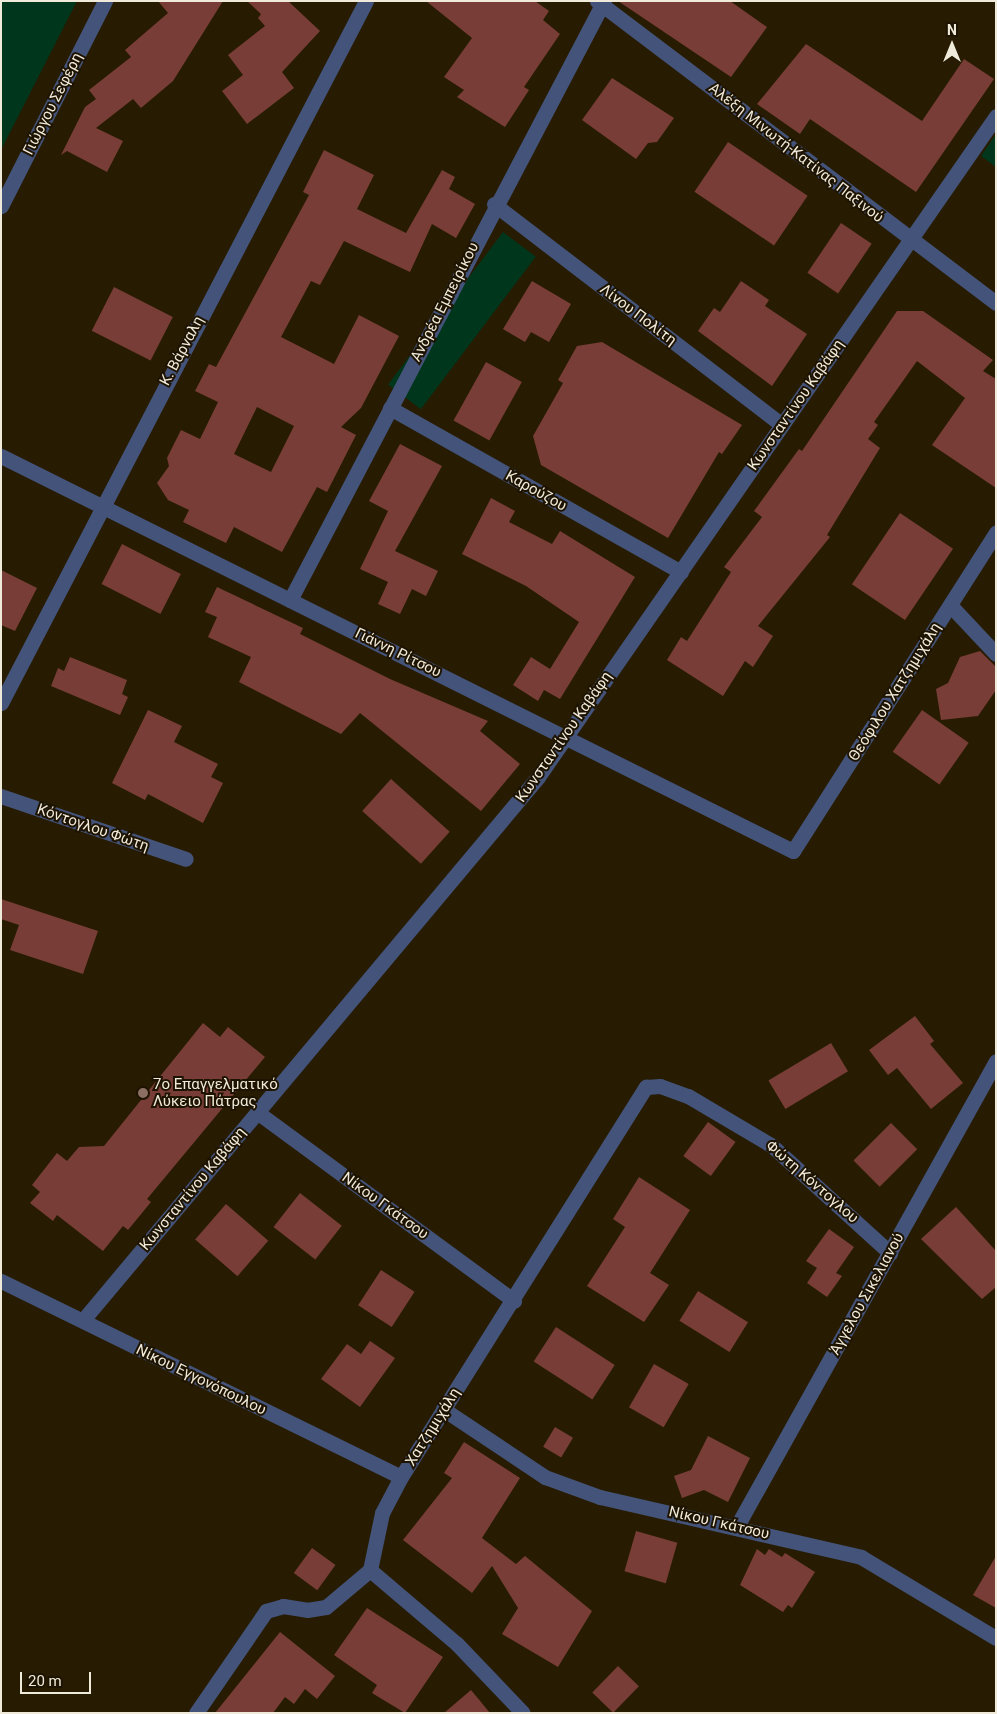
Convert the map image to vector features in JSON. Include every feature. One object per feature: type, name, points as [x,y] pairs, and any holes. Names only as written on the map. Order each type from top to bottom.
[{"type":"street","name":"Γιώργου Σεφέρη","points":[[1,206],[105,1]]},
{"type":"street","name":"Κ. Βάρναλη","points":[[1,703],[100,505],[366,1]]},
{"type":"street","name":"Ανδρέα Εμπειρίκου","points":[[290,600],[494,204],[601,2]]},
{"type":"street","name":"Αλέξη Μινωτή-Κατίνας Παξινού","points":[[601,2],[910,242],[996,303]]},
{"type":"street","name":"Κωνσταντίνου Καβάφη","points":[[82,1320],[518,803],[681,572],[996,116]]},
{"type":"street","name":"Λίνου Πολίτη","points":[[494,204],[782,425]]},
{"type":"street","name":"Καρούζου","points":[[390,408],[681,572]]},
{"type":"street","name":"Γιάννη Ρίτσου","points":[[1,456],[794,851]]},
{"type":"street","name":"Θεόφιλου Χατζημιχάλη","points":[[794,851],[996,532]]},
{"type":"street","points":[[950,605],[996,654]]},
{"type":"street","name":"Κόντογλου Φώτη","points":[[1,796],[186,859]]},
{"type":"street","name":"Άγγελου Σικελιανού","points":[[738,1526],[996,1062]]},
{"type":"street","name":"Φώτη Κόντογλου","points":[[646,1087],[660,1086],[688,1096],[771,1145],[890,1253]]},
{"type":"street","name":"Χατζημιχάλη","points":[[370,1570],[382,1513],[401,1476],[514,1301],[646,1087]]},
{"type":"street","name":"Νίκου Γκάτσου","points":[[257,1112],[514,1301]]},
{"type":"street","name":"Νίκου Εγγονόπουλου","points":[[1,1281],[401,1476]]},
{"type":"street","name":"Νίκου Γκάτσου","points":[[443,1409],[545,1476],[600,1496],[738,1526],[861,1557],[996,1638]]},
{"type":"street","points":[[196,1713],[266,1612],[283,1606],[307,1610],[326,1607],[370,1570],[457,1644],[523,1713]]},
{"type":"green space","points":[[1,1],[77,1],[1,150]]},
{"type":"green space","points":[[996,134],[996,167],[981,156]]},
{"type":"green space","points":[[503,232],[536,257],[421,409],[388,385]]},
{"type":"building","points":[[158,1],[223,1],[173,81],[141,108],[133,99],[96,128],[123,141],[107,172],[67,151],[61,155],[85,107],[96,99],[89,90],[131,57],[125,50],[168,13]]},
{"type":"building","points":[[247,1],[288,1],[320,31],[282,72],[294,88],[247,124],[222,91],[243,75],[228,55],[265,26],[258,18],[261,14]]},
{"type":"building","points":[[426,1],[535,1],[549,11],[543,20],[560,34],[524,87],[529,90],[505,127],[457,97],[464,90],[444,77],[472,38]]},
{"type":"building","points":[[618,1],[730,1],[767,27],[731,77]]},
{"type":"building","points":[[806,44],[922,121],[964,59],[994,79],[916,192],[810,119],[800,134],[757,104]]},
{"type":"building","points":[[612,78],[674,118],[657,142],[648,143],[636,159],[582,120]]},
{"type":"building","points":[[728,142],[808,196],[774,245],[694,192]]},
{"type":"building","points":[[324,150],[374,175],[357,209],[406,233],[442,170],[455,177],[449,189],[475,204],[456,238],[432,224],[410,272],[344,241],[320,285],[311,281],[281,337],[334,364],[359,315],[399,336],[361,408],[341,427],[356,435],[327,492],[317,487],[282,552],[234,527],[226,543],[183,522],[189,510],[168,500],[157,483],[169,466],[167,458],[181,430],[200,439],[218,402],[195,391],[209,364],[216,367],[309,195],[303,192]],"holes":[[[257,407],[294,426],[271,472],[234,454]]]},
{"type":"building","points":[[841,223],[872,244],[838,293],[807,273]]},
{"type":"building","points":[[532,281],[571,304],[549,342],[531,332],[525,342],[503,329]]},
{"type":"building","points":[[741,281],[769,300],[765,306],[807,334],[772,386],[698,331],[714,308],[720,312]]},
{"type":"building","points":[[114,287],[173,317],[151,361],[92,331]]},
{"type":"building","points":[[897,311],[923,311],[993,360],[983,371],[996,379],[996,488],[932,445],[965,398],[917,361],[874,422],[878,425],[868,439],[880,448],[827,535],[830,537],[758,626],[773,636],[753,667],[745,661],[723,696],[667,660],[681,637],[687,641],[731,572],[724,567],[762,517],[754,511],[799,449],[802,451]]},
{"type":"building","points":[[602,342],[742,425],[722,454],[719,452],[668,538],[541,465],[533,436],[563,383],[558,380],[577,346]]},
{"type":"building","points":[[486,362],[522,382],[489,440],[454,421]]},
{"type":"building","points":[[400,444],[442,466],[395,551],[438,571],[426,596],[412,589],[400,614],[378,604],[388,582],[360,569],[388,511],[369,501]]},
{"type":"building","points":[[491,498],[515,511],[509,522],[552,544],[560,531],[635,577],[560,699],[544,690],[538,701],[513,685],[531,657],[550,669],[579,622],[526,586],[462,554]]},
{"type":"building","points":[[900,513],[953,549],[905,620],[852,584]]},
{"type":"building","points":[[122,544],[181,574],[160,614],[102,584]]},
{"type":"building","points":[[1,570],[37,588],[15,631],[1,625]]},
{"type":"building","points":[[217,587],[303,628],[300,634],[390,679],[488,721],[480,731],[520,764],[481,811],[360,713],[341,734],[239,682],[251,657],[208,637],[217,617],[205,612]]},
{"type":"building","points":[[980,651],[996,667],[996,690],[978,716],[941,720],[936,689],[948,683],[960,657]]},
{"type":"building","points":[[70,657],[127,680],[122,694],[128,697],[120,715],[51,686],[58,668],[64,671]]},
{"type":"building","points":[[148,710],[182,726],[174,742],[218,764],[211,777],[223,783],[203,823],[148,794],[145,800],[112,783]]},
{"type":"building","points":[[922,710],[969,743],[939,784],[893,752]]},
{"type":"building","points":[[391,779],[450,832],[421,864],[362,811]]},
{"type":"building","points":[[1,899],[98,931],[83,974],[10,950],[19,925],[1,919]]},
{"type":"building","points":[[915,1016],[934,1041],[930,1044],[963,1083],[931,1109],[897,1068],[888,1075],[869,1050]]},
{"type":"building","points":[[203,1023],[220,1037],[228,1027],[265,1057],[147,1199],[151,1202],[128,1230],[123,1226],[103,1251],[57,1215],[53,1221],[30,1203],[40,1192],[32,1185],[57,1153],[67,1161],[79,1147],[104,1146]]},
{"type":"building","points":[[831,1043],[848,1071],[785,1109],[768,1081]]},
{"type":"building","points":[[708,1122],[736,1142],[711,1176],[683,1156]]},
{"type":"building","points":[[891,1123],[917,1149],[880,1187],[854,1160]]},
{"type":"building","points":[[639,1177],[690,1210],[650,1273],[669,1285],[644,1322],[587,1286],[625,1227],[613,1219]]},
{"type":"building","points":[[300,1193],[342,1226],[315,1260],[274,1227]]},
{"type":"building","points":[[226,1204],[268,1241],[237,1276],[195,1239]]},
{"type":"building","points":[[956,1207],[996,1251],[996,1287],[982,1299],[921,1239]]},
{"type":"building","points":[[829,1229],[854,1247],[836,1273],[842,1276],[827,1297],[807,1283],[817,1268],[806,1261]]},
{"type":"building","points":[[381,1270],[415,1292],[392,1327],[358,1305]]},
{"type":"building","points":[[698,1291],[748,1322],[729,1352],[679,1321]]},
{"type":"building","points":[[556,1327],[615,1365],[592,1400],[534,1361]]},
{"type":"building","points":[[370,1341],[395,1358],[360,1407],[321,1379],[347,1344],[361,1354]]},
{"type":"building","points":[[654,1364],[689,1384],[664,1427],[629,1407]]},
{"type":"building","points":[[555,1427],[573,1438],[561,1458],[543,1447]]},
{"type":"building","points":[[708,1436],[750,1458],[728,1502],[704,1490],[682,1498],[674,1476],[691,1470]]},
{"type":"building","points":[[464,1442],[520,1478],[482,1538],[516,1564],[525,1556],[592,1611],[558,1667],[502,1634],[518,1608],[492,1566],[472,1593],[403,1540],[452,1478],[444,1473]]},
{"type":"building","points":[[636,1531],[677,1543],[666,1583],[624,1571]]},
{"type":"building","points":[[312,1548],[335,1565],[317,1590],[294,1573]]},
{"type":"building","points":[[757,1549],[765,1555],[769,1549],[782,1557],[785,1553],[815,1572],[792,1608],[788,1605],[783,1612],[740,1585]]},
{"type":"building","points":[[996,1556],[996,1608],[973,1595]]},
{"type":"building","points":[[367,1608],[443,1657],[405,1713],[372,1693],[377,1685],[334,1655]]},
{"type":"building","points":[[280,1632],[335,1676],[317,1699],[305,1689],[294,1704],[285,1697],[273,1713],[215,1713]]},
{"type":"building","points":[[618,1666],[639,1686],[613,1713],[592,1693]]},
{"type":"building","points":[[471,1690],[490,1713],[444,1713]]},
{"type":"place","name":"7ο Επαγγελματικό Λύκειο Πάτρας","points":[[143,1093]]}]
